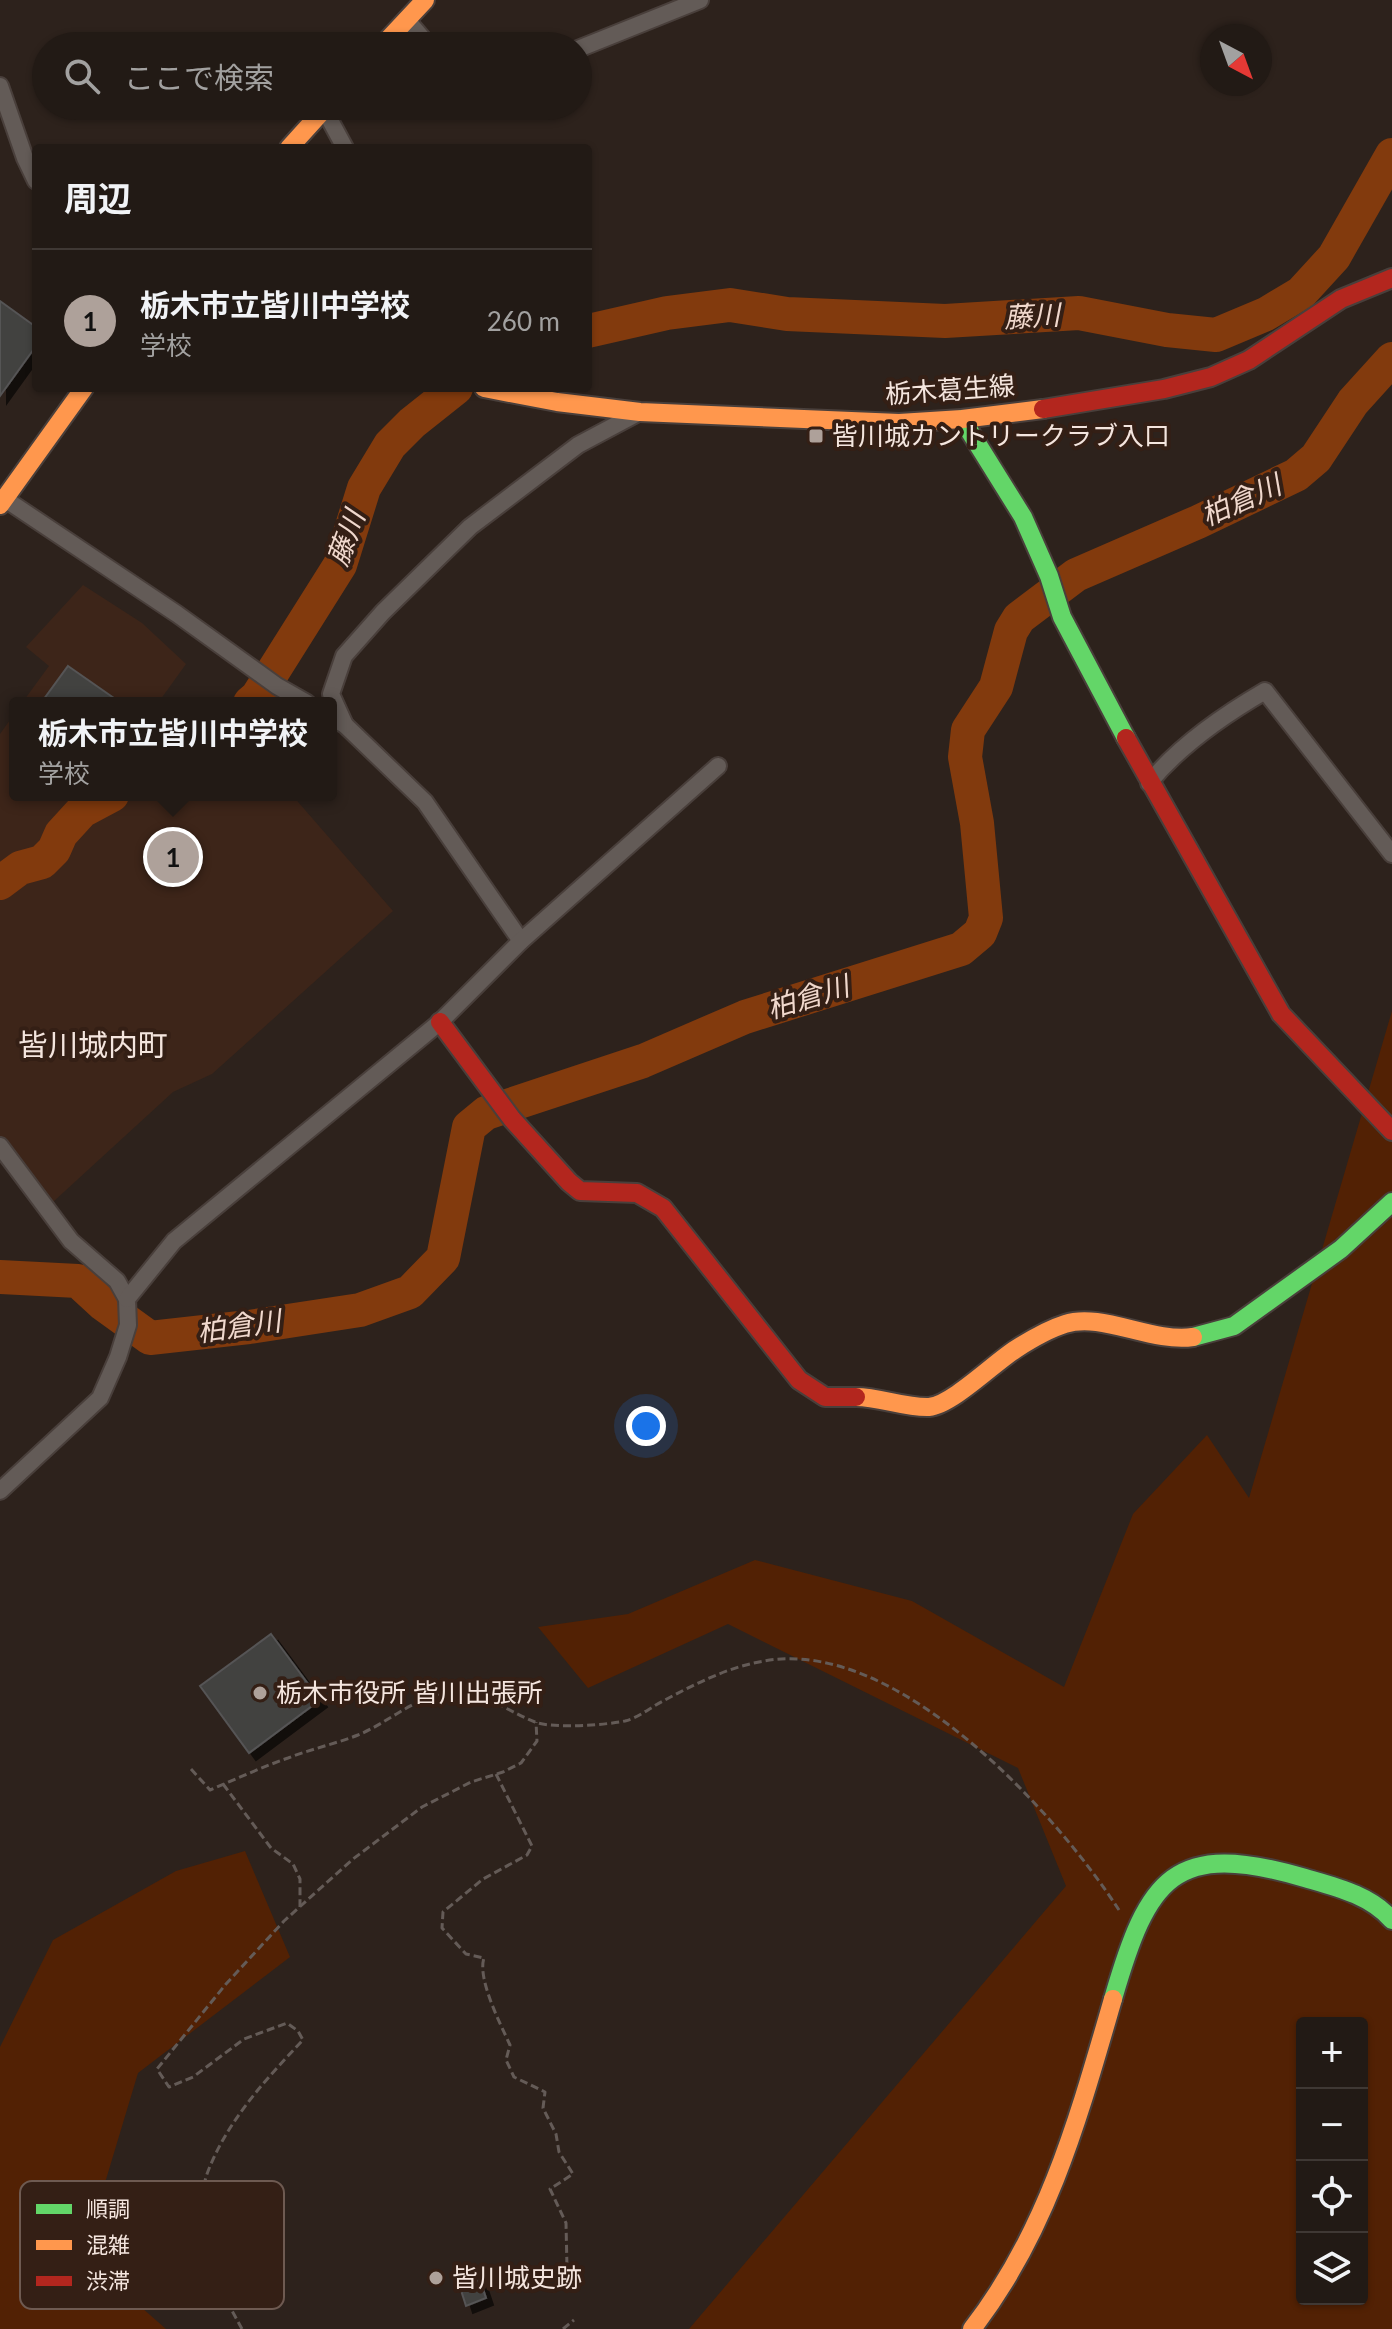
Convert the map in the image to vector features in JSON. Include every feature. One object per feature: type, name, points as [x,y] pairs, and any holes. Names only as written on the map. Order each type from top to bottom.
[{"type":"street","points":[[394,32],[425,0]]},
{"type":"street","points":[[592,43],[700,0]]},
{"type":"street","points":[[406,19],[417,32]]},
{"type":"street","points":[[0,86],[32,173]]},
{"type":"street","points":[[293,144],[315,120]]},
{"type":"street","points":[[332,120],[343,144]]},
{"type":"street","name":"栃木葛生線","points":[[505,392],[640,412],[899,423],[962,419],[1083,404],[1211,377],[1249,360],[1341,299],[1392,278]]},
{"type":"street","points":[[81,392],[2,502],[177,614],[296,697]]},
{"type":"street","points":[[332,697],[344,656],[383,612],[482,518],[578,445],[640,412]]},
{"type":"street","points":[[962,419],[1023,517],[1049,576],[1062,617],[1149,783],[1281,1014],[1392,1131]]},
{"type":"street","points":[[1149,783],[1162,766],[1224,715],[1265,691],[1392,854]]},
{"type":"street","points":[[338,721],[425,802],[521,941]]},
{"type":"street","points":[[127,1299],[174,1241],[440,1022],[521,941],[718,766]]},
{"type":"street","points":[[440,1022],[512,1119],[580,1191],[637,1193],[663,1208],[799,1380],[825,1397],[865,1397],[931,1407],[966,1388],[1015,1349],[1064,1324],[1085,1320],[1133,1332],[1181,1339],[1234,1326],[1341,1249],[1392,1202]]},
{"type":"street","points":[[0,1146],[71,1241],[117,1281],[127,1299],[128,1325],[100,1398],[0,1491]]},
{"type":"street","points":[[972,2329],[1007,2280],[1033,2231],[1062,2163],[1134,1932],[1157,1891],[1185,1869],[1209,1863],[1245,1863],[1287,1872],[1356,1896],[1385,1909],[1392,1920]]},
{"type":"path","points":[[191,1769],[210,1790],[289,1758],[358,1735],[433,1694],[460,1692],[553,1727],[627,1721],[717,1674],[763,1661],[793,1658],[820,1662],[884,1682],[915,1700],[993,1762],[1042,1812],[1105,1887],[1134,1932]]},
{"type":"path","points":[[206,2181],[237,2117],[303,2040],[298,2031],[287,2023],[244,2039],[193,2077],[169,2087],[157,2069],[226,1984],[300,1907],[353,1859],[422,1807],[471,1782],[521,1763],[537,1741],[536,1722]]},
{"type":"path","points":[[496,1774],[532,1846],[527,1855],[483,1879],[443,1912],[442,1928],[466,1954],[484,1958],[481,1966],[496,2015],[510,2045],[506,2060],[510,2069],[514,2077],[545,2092],[543,2108],[556,2134],[559,2152],[573,2174],[550,2189],[566,2223],[567,2268]]},
{"type":"path","points":[[223,1784],[271,1848],[293,1864],[300,1879],[300,1907]]},
{"type":"path","points":[[231,2309],[242,2329]]},
{"type":"path","points":[[563,2329],[574,2320]]},
{"type":"shaded area","points":[[83,585],[142,623],[186,664],[162,697],[26,697],[49,666],[26,647]]},
{"type":"shaded area","points":[[9,721],[9,801],[297,801],[393,911],[212,1074],[173,1092],[53,1202],[0,1147],[0,734]]},
{"type":"shaded area","points":[[1392,1011],[1392,2329],[689,2329],[1066,1886],[1018,1768],[728,1624],[588,1688],[538,1627],[628,1614],[755,1560],[912,1601],[1064,1687],[1133,1514],[1207,1435],[1249,1498]]},
{"type":"shaded area","points":[[245,1851],[290,1957],[138,2073],[106,2181],[20,2181],[20,2309],[143,2309],[166,2329],[0,2329],[0,2047],[53,1940],[176,1871]]},
{"type":"building","points":[[0,301],[32,324],[32,352],[0,396]]},
{"type":"building","points":[[68,666],[112,697],[45,697]]},
{"type":"building","name":"栃木市役所 皆川出張所","points":[[271,1634],[320,1700],[249,1753],[200,1686]]},
{"type":"building","points":[[480,2280],[486,2298],[466,2306],[460,2287]]},
{"type":"waterway","name":"藤川","points":[[592,330],[667,313],[730,305],[787,314],[945,321],[1079,313],[1167,330],[1216,335],[1266,314],[1301,293],[1334,257],[1392,155]]},
{"type":"waterway","name":"柏倉川","points":[[0,1277],[78,1281],[103,1304],[150,1338],[360,1310],[410,1292],[443,1258],[469,1127],[486,1113],[643,1061],[745,1017],[961,949],[980,933],[986,918],[977,823],[965,757],[968,730],[996,687],[1011,631],[1019,618],[1076,575],[1296,475],[1316,458],[1353,402],[1392,359]]},
{"type":"waterway","name":"藤川","points":[[257,697],[340,565],[364,488],[390,445],[451,392]]},
{"type":"waterway","name":"藤川","points":[[0,883],[20,868],[42,862],[82,811],[101,801]]},
{"type":"traffic: fast","points":[[962,419],[1023,517],[1049,576],[1062,617],[1126,738]]},
{"type":"traffic: fast","points":[[1193,1337],[1234,1326],[1341,1249],[1392,1202]]},
{"type":"traffic: fast","points":[[1113,1999],[1139,1924],[1154,1897],[1173,1878],[1195,1867],[1224,1863],[1260,1867],[1305,1878],[1363,1898],[1392,1920]]},
{"type":"traffic: slow","points":[[395,32],[425,0]]},
{"type":"traffic: slow","points":[[293,144],[314,120]]},
{"type":"traffic: slow","points":[[0,505],[81,392]]},
{"type":"traffic: slow","points":[[505,392],[640,412],[899,423],[1043,409]]},
{"type":"traffic: slow","points":[[856,1397],[920,1407],[938,1404],[961,1391],[1027,1342],[1059,1326],[1079,1321],[1111,1324],[1160,1336],[1193,1337]]},
{"type":"traffic: slow","points":[[972,2329],[1021,2253],[1041,2212],[1073,2129],[1113,1999]]},
{"type":"traffic: jam","points":[[1043,409],[1164,389],[1211,377],[1249,360],[1341,299],[1392,278]]},
{"type":"traffic: jam","points":[[1126,738],[1281,1014],[1392,1131]]},
{"type":"traffic: jam","points":[[440,1022],[512,1119],[569,1182],[580,1191],[637,1193],[663,1208],[799,1380],[825,1397],[856,1397]]},
{"type":"place","name":"皆川城カントリークラブ入口","points":[[816,436]]},
{"type":"place","name":"栃木市立皆川中学校","points":[[173,857]]},
{"type":"place","name":"栃木市役所 皆川出張所","points":[[260,1693]]},
{"type":"place","name":"皆川城史跡","points":[[436,2278]]},
{"type":"district","name":"皆川城内町","points":[[93,1046]]}]
